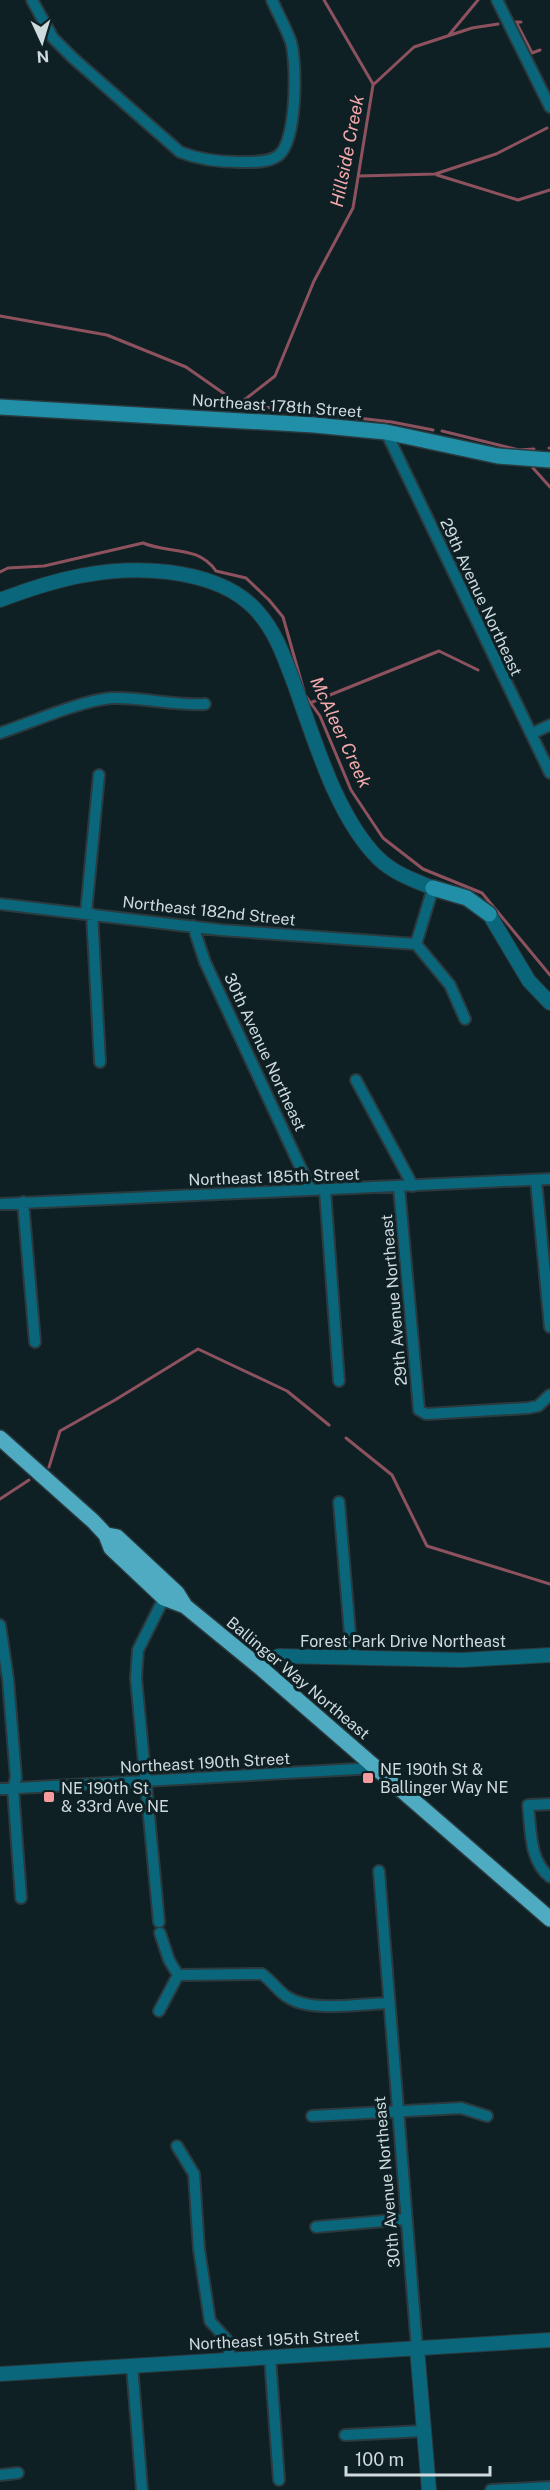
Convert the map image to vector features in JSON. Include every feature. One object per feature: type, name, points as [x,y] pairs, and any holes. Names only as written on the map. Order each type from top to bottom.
[{"type":"main road","name":"Northeast 178th Street","points":[[0,407],[314,425],[386,432],[498,456],[550,460]]},
{"type":"main road","points":[[433,888],[467,898],[489,914]]},
{"type":"main road","points":[[0,1438],[106,1535],[111,1548],[164,1598],[185,1606]]},
{"type":"main road","points":[[106,1535],[117,1537],[177,1593],[185,1606]]},
{"type":"main road","name":"Ballinger Way Northeast","points":[[185,1606],[262,1669],[550,1919]]},
{"type":"street","points":[[32,0],[53,38],[180,152],[199,159],[246,162],[264,161],[279,156],[286,146],[291,128],[294,68],[291,43],[272,0]]},
{"type":"street","points":[[497,0],[550,107]]},
{"type":"street","name":"29th Avenue Northeast","points":[[386,432],[550,773]]},
{"type":"street","points":[[0,600],[55,580],[102,572],[137,570],[191,575],[234,592],[256,610],[275,635],[330,781],[353,825],[378,858],[401,876],[433,888],[416,944],[450,985],[465,1019]]},
{"type":"street","points":[[0,733],[109,698],[141,698],[189,705],[205,704]]},
{"type":"street","points":[[531,734],[550,725]]},
{"type":"street","points":[[99,775],[89,913],[100,1062]]},
{"type":"street","name":"Northeast 182nd Street","points":[[0,904],[193,926],[416,944]]},
{"type":"street","points":[[489,914],[529,981],[550,1003]]},
{"type":"street","name":"30th Avenue Northeast","points":[[193,926],[205,962],[311,1190]]},
{"type":"street","points":[[356,1080],[413,1186]]},
{"type":"street","name":"Northeast 185th Street","points":[[0,1204],[550,1179]]},
{"type":"street","points":[[536,1180],[550,1327]]},
{"type":"street","name":"29th Avenue Northeast","points":[[399,1186],[419,1410],[426,1414],[528,1408],[538,1406],[548,1397]]},
{"type":"street","points":[[325,1190],[339,1381]]},
{"type":"street","points":[[23,1203],[35,1342]]},
{"type":"street","points":[[339,1502],[352,1658]]},
{"type":"street","points":[[164,1598],[143,1638],[136,1661],[136,1678],[159,1928],[169,1960],[178,1975]]},
{"type":"street","points":[[0,1624],[8,1679],[16,1778],[14,1788],[21,1898]]},
{"type":"street","name":"Forest Park Drive Northeast","points":[[262,1669],[273,1658],[279,1656],[462,1660],[550,1654]]},
{"type":"street","name":"Northeast 190th Street","points":[[0,1789],[375,1768]]},
{"type":"street","points":[[550,1804],[528,1805],[535,1856],[543,1872],[550,1877]]},
{"type":"street","name":"30th Avenue Northeast","points":[[379,1871],[429,2490]]},
{"type":"street","points":[[178,1975],[262,1974],[285,1996],[296,2002],[316,2006],[388,2003]]},
{"type":"street","points":[[159,2011],[178,1975]]},
{"type":"street","points":[[312,2116],[461,2108],[487,2116]]},
{"type":"street","points":[[177,2146],[194,2174],[199,2249],[210,2321],[228,2341],[230,2359]]},
{"type":"street","points":[[316,2227],[406,2219]]},
{"type":"street","name":"Northeast 195th Street","points":[[0,2374],[550,2340]]},
{"type":"street","points":[[270,2357],[279,2480]]},
{"type":"street","points":[[132,2366],[142,2490]]},
{"type":"street","points":[[345,2435],[424,2431]]},
{"type":"street","points":[[0,2475],[18,2474]]},
{"type":"street","points":[[491,2490],[550,2487]]},
{"type":"waterway","points":[[324,0],[373,84]]},
{"type":"waterway","points":[[449,35],[478,0]]},
{"type":"waterway","points":[[521,22],[516,22],[532,53],[540,50]]},
{"type":"waterway","name":"Hillside Creek","points":[[0,316],[107,335],[186,367],[239,404],[275,376],[314,281],[353,208],[373,85],[414,47],[472,28],[498,24]]},
{"type":"waterway","points":[[359,176],[435,174],[496,154],[547,128]]},
{"type":"waterway","points":[[437,175],[518,200],[550,190]]},
{"type":"waterway","name":"Hillside Creek","points":[[240,404],[392,422],[433,430]]},
{"type":"waterway","points":[[442,431],[519,450],[534,449]]},
{"type":"waterway","points":[[533,468],[550,487]]},
{"type":"waterway","name":"McAleer Creek","points":[[0,572],[8,568],[44,566],[143,543],[201,557],[216,571],[246,578],[283,617],[305,695],[320,716],[351,790],[383,838],[423,869],[482,893],[550,975]]},
{"type":"waterway","points":[[504,636],[507,657]]},
{"type":"waterway","points":[[310,703],[439,651],[478,670]]},
{"type":"waterway","points":[[49,1467],[60,1431],[198,1349],[287,1391],[329,1425]]},
{"type":"waterway","points":[[346,1438],[392,1475],[427,1546],[550,1584]]},
{"type":"waterway","points":[[0,1499],[29,1480]]},
{"type":"place","name":"NE 190th St & Ballinger Way NE","points":[[368,1778]]},
{"type":"place","name":"NE 190th St & 33rd Ave NE","points":[[49,1797]]}]
